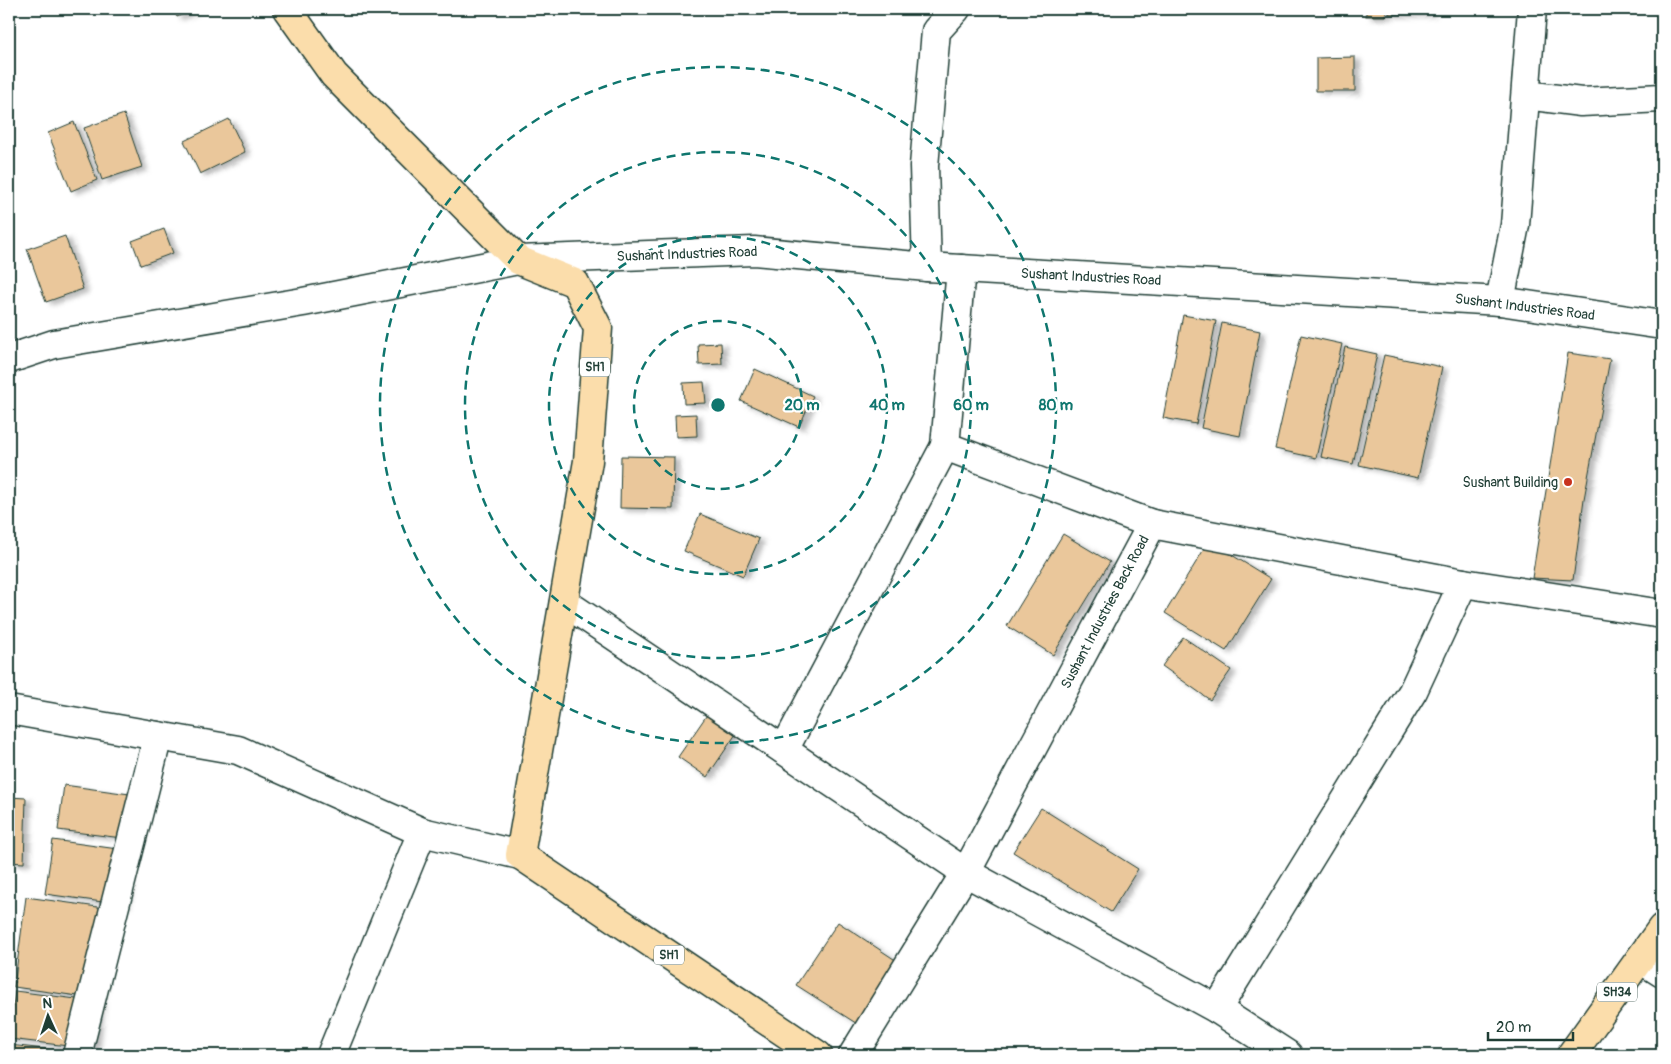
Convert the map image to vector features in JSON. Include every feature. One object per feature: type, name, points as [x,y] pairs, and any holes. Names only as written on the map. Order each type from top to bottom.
[{"type":"main road","name":"SH1","points":[[287,9],[334,75],[518,260],[576,283],[598,328],[588,461],[520,855],[818,1055]]},
{"type":"main road","name":"SH34","points":[[1571,1055],[1651,966],[1662,928]]},
{"type":"street","points":[[927,267],[924,166],[936,31],[956,9]]},
{"type":"street","points":[[1500,301],[1515,225],[1532,9]]},
{"type":"street","points":[[1526,95],[1581,102],[1662,98]]},
{"type":"street","name":"Sushant Industries Road","points":[[9,359],[54,344],[303,302],[518,260],[754,251],[927,267],[1500,301],[1662,325]]},
{"type":"street","points":[[784,750],[945,446],[961,269]]},
{"type":"street","points":[[945,446],[1152,524]]},
{"type":"street","name":"Sushant Industries Back Road","points":[[853,1055],[965,872],[1152,524],[1463,583],[1662,614]]},
{"type":"street","points":[[1217,1009],[1413,691],[1463,583]]},
{"type":"street","points":[[564,602],[965,872],[1217,1009],[1288,1055]]},
{"type":"street","points":[[9,710],[238,750],[422,832],[520,855]]},
{"type":"street","points":[[77,1055],[158,736]]},
{"type":"street","points":[[331,1055],[422,832]]},
{"type":"building","points":[[173,9],[195,9],[177,17]]},
{"type":"building","points":[[1366,9],[1386,9],[1386,16],[1366,16]]},
{"type":"building","points":[[1389,9],[1430,9],[1430,13],[1389,14]]},
{"type":"building","points":[[1355,57],[1355,91],[1316,91],[1316,58]]},
{"type":"building","points":[[124,114],[142,167],[102,180],[84,128]]},
{"type":"building","points":[[229,119],[245,152],[200,174],[184,141]]},
{"type":"building","points":[[74,122],[97,180],[71,191],[48,133]]},
{"type":"building","points":[[164,229],[173,253],[141,265],[132,241]]},
{"type":"building","points":[[65,236],[83,289],[46,302],[27,249]]},
{"type":"building","points":[[1183,315],[1216,321],[1196,424],[1163,418]]},
{"type":"building","points":[[1222,323],[1260,331],[1240,436],[1201,428]]},
{"type":"building","points":[[1301,335],[1342,344],[1316,458],[1275,449]]},
{"type":"building","points":[[721,343],[722,364],[699,365],[698,344]]},
{"type":"building","points":[[1345,347],[1377,354],[1353,464],[1321,457]]},
{"type":"building","name":"Sushant Building","points":[[1568,353],[1610,359],[1584,499],[1573,580],[1532,578]]},
{"type":"building","points":[[1384,355],[1442,367],[1418,478],[1359,465]]},
{"type":"building","points":[[755,369],[813,396],[799,427],[741,401]]},
{"type":"building","points":[[704,382],[706,403],[684,404],[683,383]]},
{"type":"building","points":[[696,414],[697,436],[676,437],[675,415]]},
{"type":"building","points":[[621,456],[674,457],[673,509],[620,508]]},
{"type":"building","points":[[700,514],[759,539],[743,576],[684,551]]},
{"type":"building","points":[[1063,534],[1110,562],[1053,655],[1007,626]]},
{"type":"building","points":[[1209,541],[1271,579],[1226,651],[1165,613]]},
{"type":"building","points":[[1183,637],[1231,670],[1210,700],[1162,666]]},
{"type":"building","points":[[713,706],[742,725],[707,777],[678,757]]},
{"type":"building","points":[[64,785],[144,796],[138,840],[58,830]]},
{"type":"building","points":[[9,797],[26,798],[24,863],[9,862]]},
{"type":"building","points":[[1041,808],[1138,869],[1111,912],[1013,852]]},
{"type":"building","points":[[53,840],[132,851],[124,905],[45,894]]},
{"type":"building","points":[[26,897],[112,909],[99,999],[14,987]]},
{"type":"building","points":[[838,922],[903,965],[862,1027],[796,985]]},
{"type":"building","points":[[15,991],[99,1002],[94,1049],[9,1039]]},
{"type":"building","points":[[9,1045],[73,1052],[72,1055],[9,1055]]},
{"type":"place","name":"Sushant Building","points":[[1568,482]]}]
